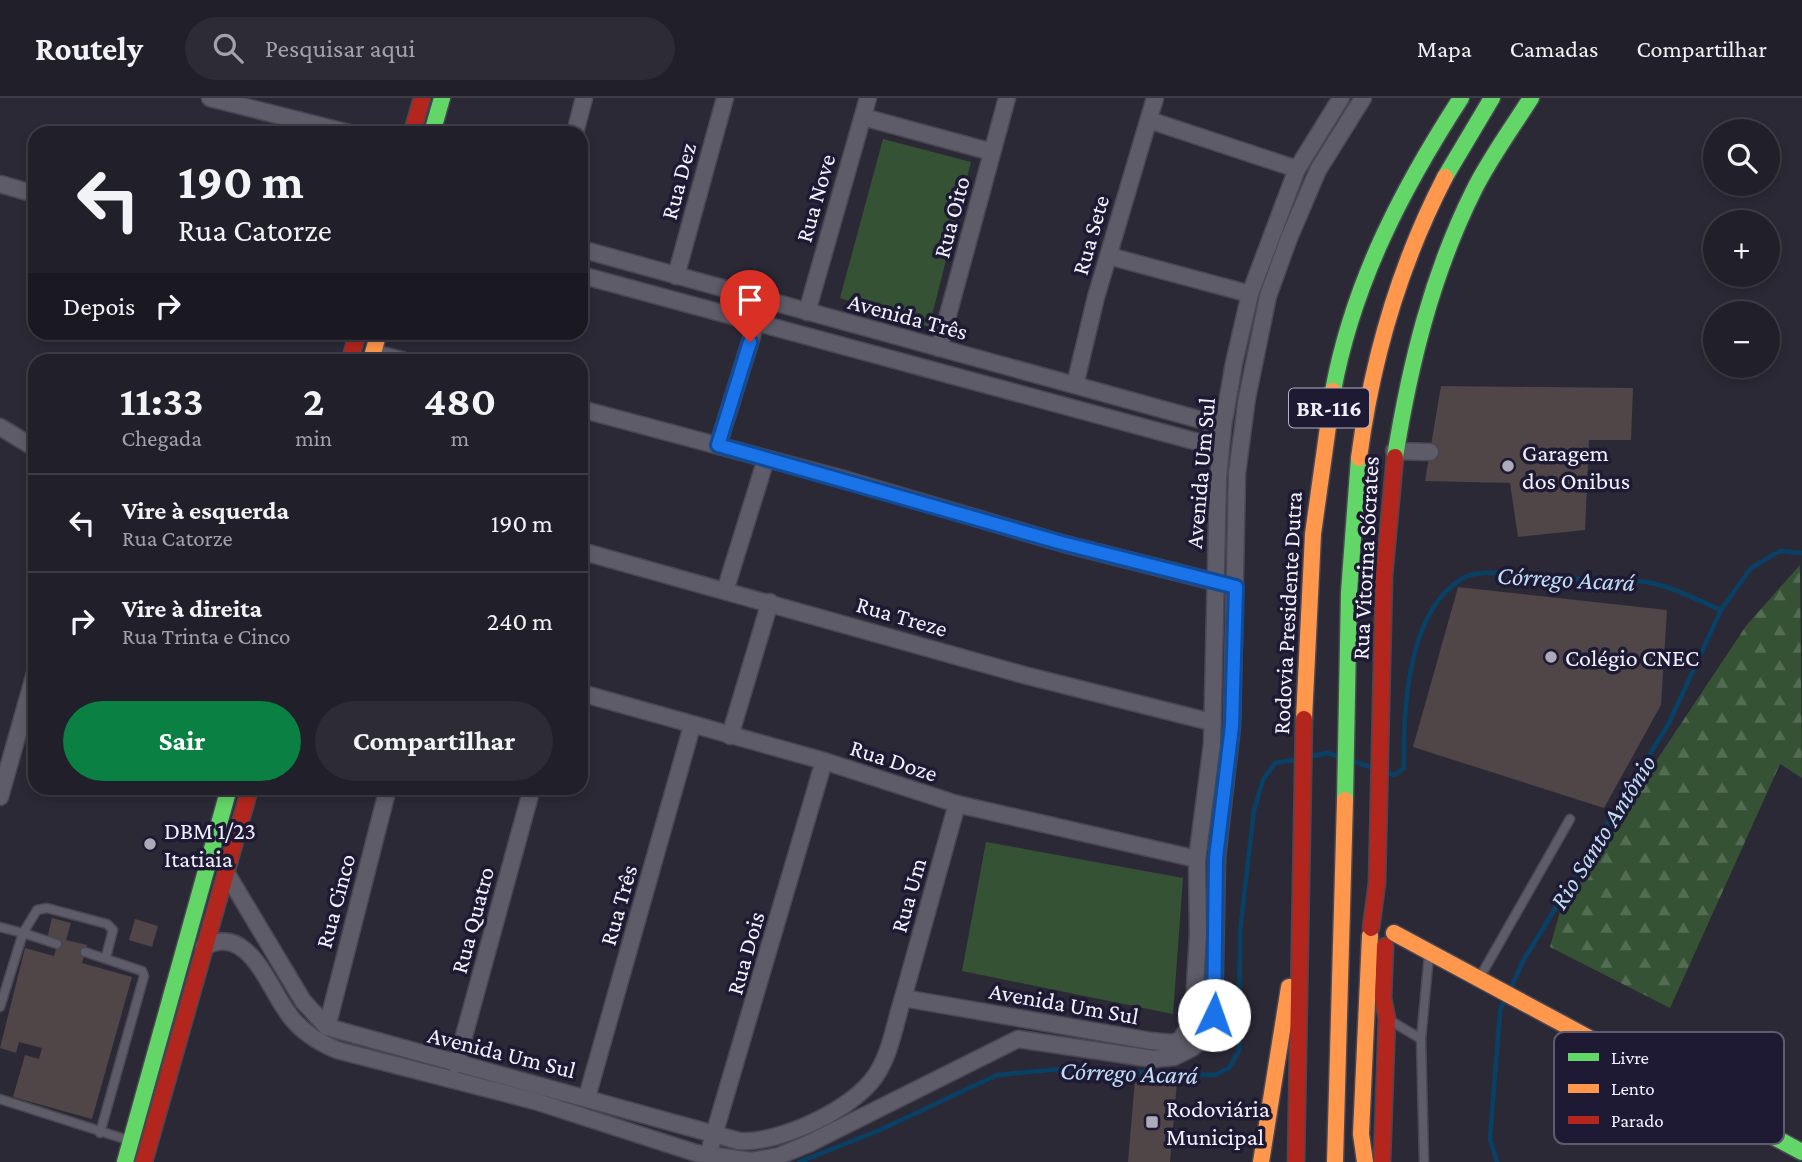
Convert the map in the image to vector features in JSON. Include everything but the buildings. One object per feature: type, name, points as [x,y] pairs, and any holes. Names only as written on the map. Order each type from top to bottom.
[{"type":"main road","points":[[414,126],[422,98]]},
{"type":"main road","points":[[434,126],[442,98]]},
{"type":"main road","name":"Rodovia Presidente Dutra","points":[[1296,1162],[1302,992],[1303,768],[1316,475],[1344,344],[1384,230],[1427,150],[1461,98]]},
{"type":"main road","name":"BR-116","points":[[1335,1162],[1353,502],[1363,425],[1378,347],[1398,282],[1425,214],[1492,98]]},
{"type":"main road","name":"Rua Vitorina Sócrates","points":[[1377,883],[1387,520],[1394,452],[1407,372],[1447,250],[1497,150],[1531,98]]},
{"type":"main road","points":[[125,1162],[227,795]]},
{"type":"main road","points":[[144,1162],[247,795]]},
{"type":"main road","points":[[206,870],[227,874]]},
{"type":"main road","points":[[1365,1162],[1362,1134],[1371,932],[1377,883]]},
{"type":"main road","points":[[1377,883],[1393,936],[1383,998],[1387,1018],[1382,1162]]},
{"type":"main road","points":[[1261,1162],[1266,1106],[1281,1044],[1301,898]]},
{"type":"main road","points":[[1371,932],[1376,945],[1393,936]]},
{"type":"main road","points":[[1393,936],[1480,977],[1580,1032]]},
{"type":"main road","points":[[175,977],[193,982]]},
{"type":"main road","points":[[1784,1142],[1802,1152]]},
{"type":"street","points":[[210,98],[321,126]]},
{"type":"street","points":[[577,126],[584,98]]},
{"type":"street","name":"Rua Dez","points":[[676,276],[725,98]]},
{"type":"street","name":"Rua Nove","points":[[807,312],[868,98]]},
{"type":"street","name":"Rua Oito","points":[[939,348],[1007,98]]},
{"type":"street","name":"Rua Sete","points":[[1075,386],[1155,98]]},
{"type":"street","name":"Avenida Um Sul","points":[[327,1027],[456,1065],[479,1078],[699,1157],[765,1159],[810,1143],[1018,1039],[1163,1059],[1192,1048],[1208,1030],[1216,996],[1216,858],[1232,726],[1237,473],[1253,371],[1268,296],[1289,238],[1318,170],[1363,98]]},
{"type":"street","points":[[1338,103],[1348,119]]},
{"type":"street","name":"Avenida Um Sul","points":[[204,947],[226,941],[240,945],[259,967],[288,1014],[306,1033],[325,1045],[394,1065],[587,1097],[713,1135],[757,1142],[778,1137],[845,1105],[870,1083],[882,1064],[903,998],[1163,1043],[1180,1040],[1193,1021],[1196,988],[1197,859],[1212,744],[1213,583],[1223,426],[1250,294],[1297,169],[1338,103]]},
{"type":"street","points":[[863,117],[992,152]]},
{"type":"street","points":[[1149,120],[1297,169]]},
{"type":"street","points":[[0,184],[28,192]]},
{"type":"street","points":[[1273,231],[1289,238]]},
{"type":"street","name":"Avenida Três","points":[[588,252],[1223,426]]},
{"type":"street","points":[[588,275],[599,254]]},
{"type":"street","points":[[1109,256],[1250,294]]},
{"type":"street","name":"Avenida Três","points":[[588,277],[1220,448]]},
{"type":"street","points":[[716,312],[722,288]]},
{"type":"street","points":[[718,445],[756,323]]},
{"type":"street","points":[[886,358],[888,334]]},
{"type":"street","points":[[1234,363],[1253,371]]},
{"type":"street","points":[[991,386],[997,364]]},
{"type":"street","points":[[1126,423],[1129,400]]},
{"type":"street","points":[[588,411],[1213,583],[1236,587]]},
{"type":"street","points":[[0,427],[28,444]]},
{"type":"street","points":[[1394,452],[1430,452]]},
{"type":"street","points":[[725,591],[766,459]]},
{"type":"street","points":[[1217,517],[1236,521]]},
{"type":"street","name":"Rua Treze","points":[[588,553],[1024,675],[1211,722]]},
{"type":"street","points":[[730,736],[770,603]]},
{"type":"street","points":[[1213,637],[1232,637]]},
{"type":"street","name":"Rua Doze","points":[[588,694],[692,726],[824,761],[957,804],[1197,859]]},
{"type":"street","points":[[0,797],[28,698]]},
{"type":"street","name":"Rua Três","points":[[587,1097],[692,726]]},
{"type":"street","name":"Rua Dois","points":[[699,1157],[713,1135],[736,1068],[824,761]]},
{"type":"street","name":"Rua Cinco","points":[[327,1027],[386,795]]},
{"type":"street","name":"Rua Quatro","points":[[456,1065],[530,795]]},
{"type":"street","name":"Rua Um","points":[[903,998],[957,804]]},
{"type":"street","points":[[227,874],[303,1001],[327,1027]]},
{"type":"street","points":[[288,1014],[303,1001]]},
{"type":"street","points":[[1018,1039],[1019,1020]]},
{"type":"street","points":[[394,1065],[398,1048]]},
{"type":"street","points":[[658,1141],[665,1120]]},
{"type":"street","points":[[802,1125],[810,1143]]},
{"type":"lane","points":[[1480,977],[1570,819]]},
{"type":"lane","points":[[0,1007],[23,933],[37,910],[47,908],[107,924],[113,930],[106,957]]},
{"type":"lane","points":[[0,927],[57,944]]},
{"type":"lane","points":[[85,952],[132,965],[142,971],[144,976],[100,1133]]},
{"type":"lane","points":[[1424,1162],[1421,1039],[1430,952]]},
{"type":"lane","points":[[1387,1018],[1421,1039]]},
{"type":"lane","points":[[0,1099],[131,1141]]},
{"type":"green space","points":[[883,139],[971,162],[929,327],[840,298]]},
{"type":"green space","points":[[1800,565],[1802,778],[1780,764],[1670,1008],[1550,947],[1563,901],[1746,626]]},
{"type":"green space","points":[[986,842],[1183,878],[1173,1014],[962,971]]},
{"type":"waterway","name":"Rio Santo Antônio","points":[[1510,990],[1523,961],[1669,723],[1721,610],[1751,568],[1780,551],[1802,553]]},
{"type":"waterway","name":"Córrego Acará","points":[[1385,772],[1394,775],[1404,768],[1408,691],[1420,636],[1431,612],[1446,592],[1465,577],[1497,573],[1640,581],[1669,588],[1721,610]]},
{"type":"waterway","name":"Córrego Acará","points":[[1312,756],[1327,753],[1337,756]]},
{"type":"waterway","name":"Córrego Acará","points":[[799,1162],[880,1130],[997,1075],[1061,1069],[1215,1075],[1229,1068],[1239,1051],[1240,931],[1254,810],[1263,780],[1275,763],[1293,760]]},
{"type":"waterway","name":"Córrego Acará","points":[[1355,762],[1374,768]]},
{"type":"waterway","name":"Rio Santo Antônio","points":[[1497,1162],[1490,1139],[1500,1011],[1504,1001]]},
{"type":"traffic: fast","points":[[434,126],[442,98]]},
{"type":"traffic: fast","points":[[1333,391],[1353,312],[1382,238],[1419,167],[1461,98]]},
{"type":"traffic: fast","points":[[1445,177],[1492,98]]},
{"type":"traffic: fast","points":[[1395,457],[1424,320],[1446,254],[1480,178],[1531,98]]},
{"type":"traffic: fast","points":[[1345,800],[1349,592],[1359,458]]},
{"type":"traffic: fast","points":[[125,1162],[227,795]]},
{"type":"traffic: fast","points":[[1784,1142],[1802,1152]]},
{"type":"traffic: slow","points":[[1359,458],[1371,385],[1390,314],[1414,245],[1445,177]]},
{"type":"traffic: slow","points":[[373,354],[377,340]]},
{"type":"traffic: slow","points":[[1304,719],[1313,534],[1333,391]]},
{"type":"traffic: slow","points":[[1335,1162],[1345,800]]},
{"type":"traffic: slow","points":[[1394,933],[1578,1032]]},
{"type":"traffic: slow","points":[[1365,1162],[1361,1134],[1370,936]]},
{"type":"traffic: slow","points":[[1261,1162],[1289,987]]},
{"type":"traffic: jam","points":[[414,126],[422,98]]},
{"type":"traffic: jam","points":[[352,354],[356,340]]},
{"type":"traffic: jam","points":[[1371,928],[1377,883],[1384,576],[1395,457]]},
{"type":"traffic: jam","points":[[1296,1162],[1304,719]]},
{"type":"traffic: jam","points":[[144,1162],[248,795]]},
{"type":"traffic: jam","points":[[1382,1162],[1387,1018],[1383,998],[1385,946]]},
{"type":"place","name":"Garagem dos Onibus","points":[[1508,466]]},
{"type":"place","name":"Colégio CNEC","points":[[1551,657]]},
{"type":"place","name":"DBM 1/23 Itatiaia","points":[[150,844]]},
{"type":"place","name":"Rodoviária Municipal","points":[[1152,1122]]},
{"type":"route","points":[[750,342],[718,445],[1164,571],[1236,587],[1232,637],[1232,726],[1216,858],[1214,1015]]}]
